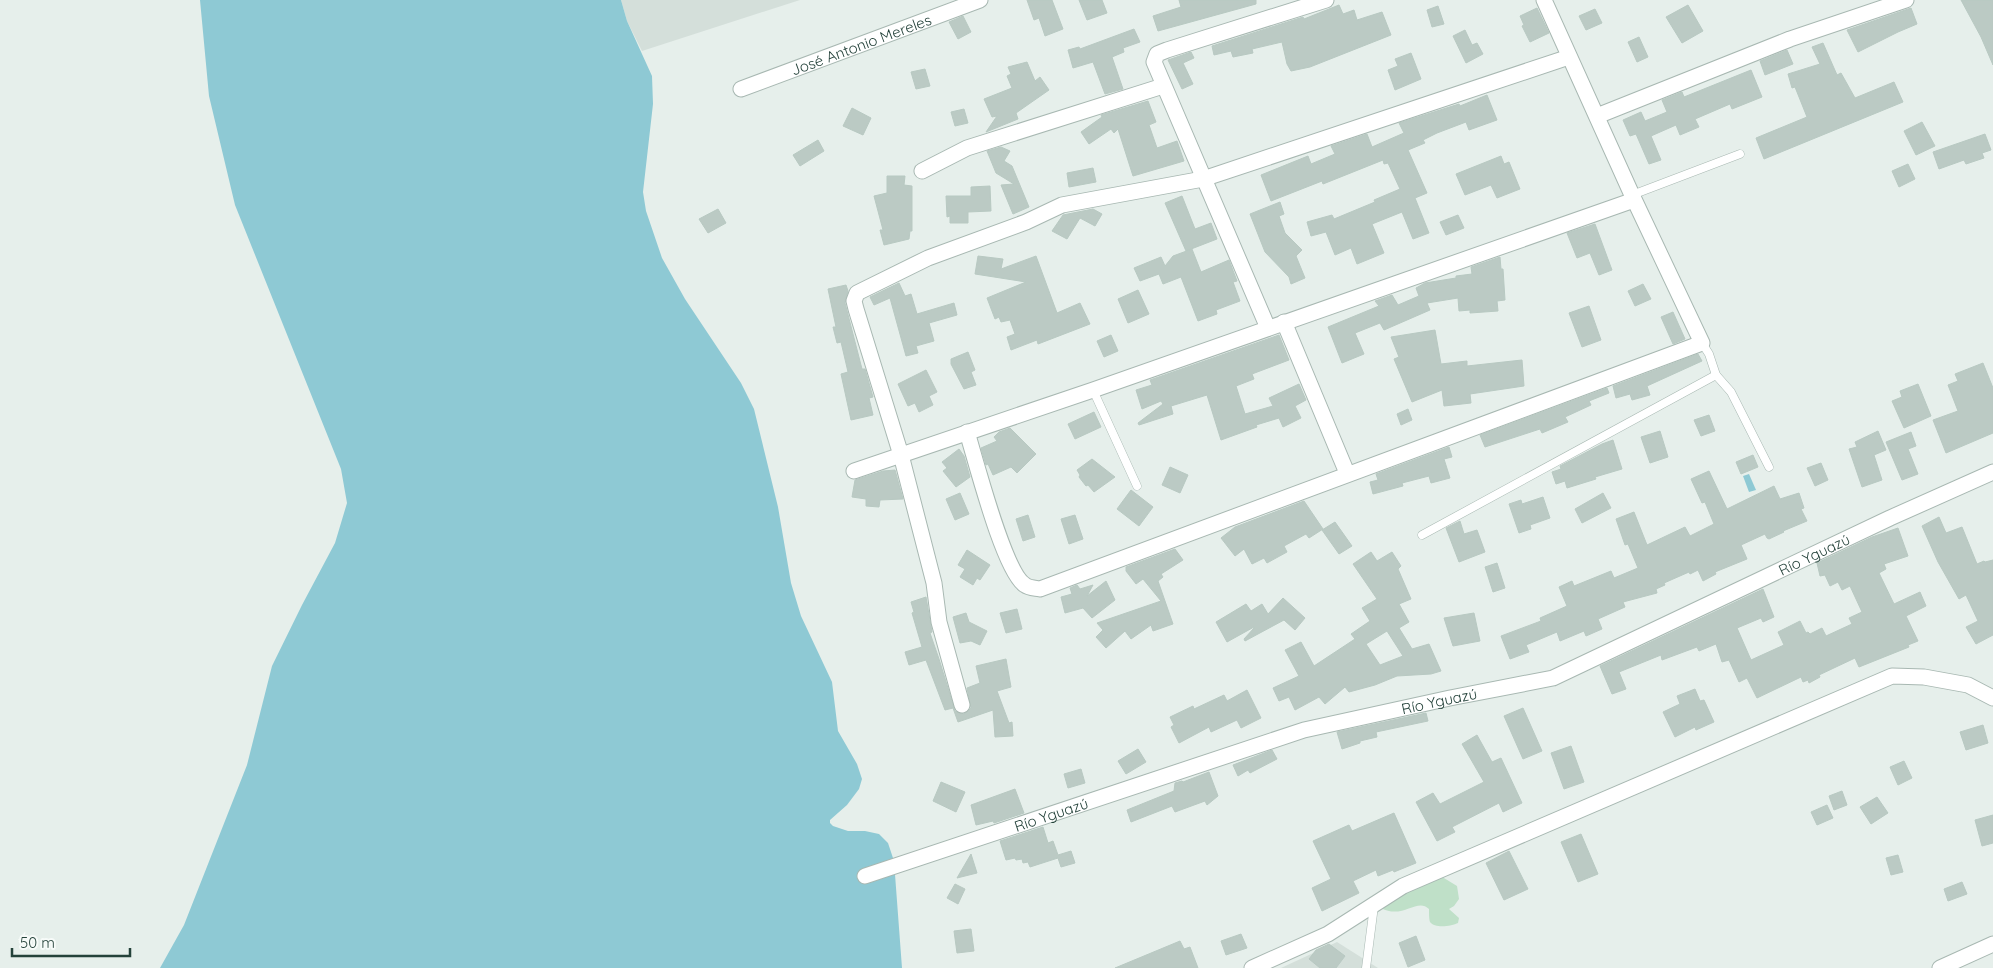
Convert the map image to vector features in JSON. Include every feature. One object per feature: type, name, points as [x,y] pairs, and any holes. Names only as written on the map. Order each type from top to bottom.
[{"type":"street","name":"José Antonio Mereles","points":[[741,89],[980,0]]},
{"type":"street","points":[[1268,328],[1154,62],[1157,54],[1326,0]]},
{"type":"street","points":[[967,432],[1001,543],[1014,573],[1024,585],[1040,588],[1702,343],[1633,198],[1544,0]]},
{"type":"street","points":[[1597,116],[1790,39],[1906,0]]},
{"type":"street","points":[[962,705],[939,622],[934,583],[901,455],[856,309],[854,301],[857,293],[928,258],[1026,222],[1062,205],[1203,180],[1569,57]]},
{"type":"street","points":[[922,171],[967,148],[1163,86]]},
{"type":"street","points":[[854,471],[1093,390],[1633,198]]},
{"type":"street","points":[[1284,322],[1347,473]]},
{"type":"street","name":"Río Yguazú","points":[[865,876],[1304,730],[1553,678],[1881,522],[1993,472]]},
{"type":"street","points":[[1252,968],[1328,934],[1403,886],[1892,676],[1924,677],[1968,685],[1993,698]]},
{"type":"street","points":[[1940,968],[1993,944]]},
{"type":"lane","points":[[1633,198],[1740,154]]},
{"type":"lane","points":[[1702,343],[1709,354],[1716,375],[1731,392],[1769,467]]},
{"type":"lane","points":[[1422,535],[1716,375]]},
{"type":"lane","points":[[1093,390],[1136,486]]},
{"type":"lane","points":[[1366,968],[1374,904]]},
{"type":"shaded area","points":[[621,0],[800,0],[642,51],[627,21]]},
{"type":"shaded area","points":[[1337,942],[1378,968],[1281,968]]},
{"type":"green space","points":[[1439,875],[1457,886],[1459,899],[1449,909],[1459,918],[1458,923],[1436,926],[1430,922],[1429,909],[1420,905],[1396,912],[1381,908],[1382,901]]},
{"type":"water","points":[[200,0],[621,0],[627,21],[652,76],[653,104],[643,192],[646,211],[662,258],[685,299],[741,383],[754,409],[778,507],[791,583],[801,616],[832,682],[838,731],[857,764],[862,779],[859,789],[847,805],[830,820],[830,823],[833,826],[848,831],[865,831],[879,834],[888,843],[894,861],[902,968],[160,968],[184,925],[247,765],[272,666],[335,543],[347,503],[341,469],[235,205],[209,96]]},
{"type":"water","points":[[1749,474],[1756,490],[1749,492],[1743,476]]},
{"type":"building","points":[[1027,0],[1052,0],[1063,29],[1045,36],[1039,18],[1034,20]]},
{"type":"building","points":[[1079,0],[1102,0],[1107,13],[1087,20]]},
{"type":"building","points":[[1179,0],[1256,0],[1256,4],[1158,31],[1153,16],[1181,7]]},
{"type":"building","points":[[1961,0],[1993,0],[1993,65],[1981,37]]},
{"type":"building","points":[[1339,5],[1343,14],[1354,10],[1357,20],[1382,12],[1391,35],[1310,67],[1291,71],[1287,64],[1282,42],[1252,49],[1253,53],[1233,57],[1231,51],[1214,55],[1212,46],[1303,17],[1304,19]]},
{"type":"building","points":[[1688,5],[1703,31],[1682,43],[1666,17]]},
{"type":"building","points":[[1438,6],[1444,24],[1432,27],[1427,10]]},
{"type":"building","points":[[1537,8],[1549,33],[1530,42],[1522,26],[1524,25],[1520,16]]},
{"type":"building","points":[[1911,8],[1917,24],[1858,52],[1847,30]]},
{"type":"building","points":[[1595,9],[1602,23],[1586,30],[1579,16]]},
{"type":"building","points":[[963,16],[971,32],[958,39],[949,22]]},
{"type":"building","points":[[1134,29],[1140,42],[1123,48],[1124,52],[1112,57],[1123,89],[1105,94],[1093,62],[1073,68],[1068,50],[1079,47],[1080,49]]},
{"type":"building","points":[[1465,30],[1472,45],[1477,43],[1483,54],[1466,63],[1453,36]]},
{"type":"building","points":[[1639,37],[1648,57],[1637,62],[1628,42]]},
{"type":"building","points":[[1823,43],[1837,75],[1841,73],[1855,98],[1894,82],[1903,102],[1764,159],[1756,138],[1807,117],[1795,87],[1792,88],[1788,74],[1820,64],[1812,47]]},
{"type":"building","points":[[1787,50],[1793,64],[1765,75],[1760,61]]},
{"type":"building","points":[[1191,52],[1194,58],[1183,63],[1193,84],[1182,89],[1168,60]]},
{"type":"building","points":[[1411,53],[1421,79],[1395,90],[1388,70],[1398,66],[1395,59]]},
{"type":"building","points":[[1027,62],[1035,81],[1040,77],[1049,90],[1016,113],[1018,119],[986,132],[997,116],[992,117],[984,99],[1012,88],[1007,76],[1011,74],[1008,67]]},
{"type":"building","points":[[925,69],[930,86],[916,89],[911,72]]},
{"type":"building","points":[[1751,70],[1762,97],[1732,109],[1730,104],[1695,119],[1699,127],[1680,135],[1676,125],[1651,136],[1661,160],[1649,164],[1636,134],[1630,136],[1623,120],[1641,112],[1645,121],[1667,112],[1662,100],[1682,92],[1684,97]]},
{"type":"building","points":[[1487,95],[1497,120],[1469,130],[1466,122],[1437,133],[1423,140],[1425,143],[1408,150],[1427,193],[1415,198],[1429,233],[1413,239],[1402,212],[1372,224],[1384,253],[1357,264],[1351,248],[1335,255],[1326,232],[1311,236],[1307,222],[1332,215],[1334,219],[1400,189],[1388,163],[1384,164],[1383,160],[1323,184],[1322,181],[1271,201],[1261,175],[1308,156],[1311,164],[1335,154],[1331,146],[1367,134],[1372,147],[1404,133],[1399,123],[1459,104],[1460,106]]},
{"type":"building","points":[[1148,101],[1156,122],[1149,125],[1157,148],[1177,141],[1184,161],[1133,176],[1118,129],[1114,133],[1111,129],[1089,144],[1081,132],[1102,117],[1101,115]]},
{"type":"building","points":[[852,108],[871,118],[863,135],[843,126]]},
{"type":"building","points":[[964,109],[968,123],[955,126],[951,112]]},
{"type":"building","points":[[1922,122],[1935,146],[1916,155],[1904,131]]},
{"type":"building","points":[[1985,134],[1991,150],[1982,153],[1984,158],[1966,164],[1964,160],[1939,169],[1933,152]]},
{"type":"building","points":[[818,140],[824,151],[800,166],[793,155]]},
{"type":"building","points":[[1001,147],[1010,151],[1004,161],[1012,166],[1029,207],[1013,214],[1001,185],[1014,184],[996,173],[987,151]]},
{"type":"building","points":[[1501,156],[1504,164],[1509,162],[1520,189],[1497,198],[1491,185],[1465,195],[1456,174]]},
{"type":"building","points":[[1908,164],[1915,179],[1899,187],[1892,171]]},
{"type":"building","points":[[1093,168],[1096,182],[1069,187],[1067,173]]},
{"type":"building","points":[[887,176],[905,176],[904,185],[912,186],[912,231],[910,231],[909,239],[884,245],[880,230],[883,230],[874,196],[887,193]]},
{"type":"building","points":[[990,186],[991,211],[968,212],[968,223],[950,223],[950,216],[947,217],[946,196],[971,196],[971,187]]},
{"type":"building","points":[[1182,196],[1195,229],[1211,223],[1217,239],[1186,251],[1165,203]]},
{"type":"building","points":[[1280,202],[1284,214],[1279,216],[1285,233],[1302,250],[1296,256],[1305,278],[1291,284],[1289,277],[1265,252],[1250,214]]},
{"type":"building","points":[[718,209],[726,223],[708,233],[699,219]]},
{"type":"building","points":[[1093,209],[1102,214],[1095,226],[1080,218],[1067,239],[1052,231],[1063,215]]},
{"type":"building","points":[[1458,215],[1464,228],[1446,235],[1440,222]]},
{"type":"building","points":[[1595,224],[1612,270],[1599,275],[1590,253],[1577,258],[1567,233]]},
{"type":"building","points":[[1192,249],[1201,272],[1229,260],[1237,281],[1233,282],[1240,301],[1216,310],[1217,314],[1198,321],[1181,277],[1163,284],[1159,274],[1140,281],[1134,268],[1161,257],[1165,266],[1173,256]]},
{"type":"building","points":[[978,256],[1003,259],[1001,269],[1036,256],[1057,313],[1080,303],[1090,324],[1038,344],[1037,340],[1011,350],[1007,337],[1015,334],[1010,320],[1001,322],[999,317],[995,319],[987,298],[1026,282],[975,274]]},
{"type":"building","points":[[1500,257],[1501,269],[1503,269],[1505,300],[1497,301],[1498,311],[1470,313],[1470,310],[1459,311],[1458,298],[1427,303],[1430,310],[1384,330],[1380,323],[1355,333],[1364,354],[1342,363],[1328,327],[1379,306],[1375,301],[1392,295],[1398,305],[1419,296],[1416,288],[1425,283],[1472,274],[1471,267]]},
{"type":"building","points":[[899,283],[905,296],[911,294],[917,314],[954,303],[957,315],[929,323],[934,341],[916,346],[918,353],[906,356],[890,298],[874,305],[870,297]]},
{"type":"building","points":[[1643,284],[1651,299],[1635,306],[1628,291]]},
{"type":"building","points":[[846,285],[848,291],[845,303],[862,369],[865,369],[873,397],[869,398],[873,415],[851,420],[841,374],[848,372],[841,342],[837,343],[833,327],[836,327],[828,289]]},
{"type":"building","points":[[1138,290],[1149,314],[1128,323],[1118,299]]},
{"type":"building","points":[[1589,306],[1601,340],[1582,347],[1569,313]]},
{"type":"building","points":[[1673,312],[1685,339],[1673,344],[1661,317]]},
{"type":"building","points":[[1435,330],[1441,364],[1467,361],[1467,366],[1522,360],[1524,386],[1470,394],[1471,403],[1444,406],[1442,390],[1412,402],[1394,359],[1399,357],[1391,337]]},
{"type":"building","points":[[1111,335],[1118,351],[1104,357],[1097,341]]},
{"type":"building","points":[[1279,335],[1289,360],[1252,374],[1254,379],[1236,386],[1245,414],[1273,406],[1269,398],[1299,384],[1306,400],[1295,406],[1301,418],[1283,427],[1279,418],[1256,425],[1257,427],[1221,440],[1207,395],[1171,406],[1173,414],[1139,425],[1138,423],[1163,404],[1161,401],[1142,409],[1136,390],[1152,385],[1150,380]]},
{"type":"building","points":[[968,352],[975,370],[971,372],[976,385],[964,389],[951,364],[951,359]]},
{"type":"building","points":[[1698,354],[1702,361],[1647,386],[1650,395],[1632,400],[1630,394],[1616,398],[1613,386]]},
{"type":"building","points":[[1983,363],[1993,388],[1993,433],[1946,453],[1933,420],[1958,411],[1948,385],[1958,381],[1955,374]]},
{"type":"building","points":[[926,370],[937,392],[929,396],[933,405],[919,412],[915,403],[908,406],[898,384]]},
{"type":"building","points":[[1918,384],[1931,416],[1904,428],[1892,401],[1902,397],[1900,391]]},
{"type":"building","points":[[1607,388],[1609,393],[1589,401],[1591,405],[1565,417],[1568,422],[1542,433],[1540,429],[1485,447],[1480,435]]},
{"type":"building","points":[[1408,409],[1412,420],[1401,425],[1397,414]]},
{"type":"building","points":[[1094,412],[1101,427],[1075,439],[1068,424]]},
{"type":"building","points":[[1709,415],[1715,431],[1701,436],[1694,420]]},
{"type":"building","points":[[1010,428],[1036,454],[1017,473],[1011,467],[993,475],[988,464],[986,465],[981,448],[997,441],[994,437],[999,432]]},
{"type":"building","points":[[1660,431],[1668,457],[1650,463],[1641,437]]},
{"type":"building","points":[[1878,431],[1886,450],[1874,455],[1882,480],[1862,487],[1849,449],[1857,447],[1855,442]]},
{"type":"building","points":[[1911,432],[1916,446],[1908,449],[1918,474],[1902,480],[1886,442]]},
{"type":"building","points":[[1613,440],[1622,469],[1567,488],[1565,481],[1556,484],[1552,472],[1561,469],[1560,466]]},
{"type":"building","points":[[1449,447],[1452,457],[1444,459],[1450,478],[1431,483],[1429,476],[1402,483],[1403,486],[1373,494],[1370,482],[1378,480],[1376,474]]},
{"type":"building","points":[[959,449],[964,456],[970,477],[956,487],[943,471],[947,468],[942,462]]},
{"type":"building","points":[[1753,455],[1758,467],[1741,474],[1736,462]]},
{"type":"building","points":[[1092,459],[1115,477],[1094,492],[1079,477],[1080,475],[1077,470]]},
{"type":"building","points":[[1821,463],[1828,480],[1815,486],[1807,468]]},
{"type":"building","points":[[1170,467],[1188,475],[1180,493],[1162,485]]},
{"type":"building","points":[[895,470],[903,499],[880,500],[879,507],[866,506],[866,499],[852,497],[855,480],[883,471]]},
{"type":"building","points":[[1709,471],[1727,509],[1774,486],[1780,499],[1799,493],[1804,508],[1801,509],[1807,521],[1769,539],[1765,534],[1741,545],[1747,559],[1715,572],[1716,574],[1703,581],[1698,570],[1690,574],[1689,572],[1664,583],[1665,585],[1656,589],[1657,593],[1623,602],[1625,607],[1598,619],[1602,629],[1586,636],[1584,631],[1560,641],[1557,632],[1526,645],[1529,652],[1510,659],[1501,636],[1541,621],[1540,618],[1567,606],[1559,587],[1572,581],[1574,586],[1611,571],[1614,578],[1638,568],[1628,544],[1625,545],[1616,519],[1634,512],[1647,545],[1685,527],[1690,536],[1714,524],[1705,502],[1702,503],[1691,479]]},
{"type":"building","points":[[1131,490],[1153,507],[1139,526],[1117,509]]},
{"type":"building","points":[[960,493],[969,514],[955,520],[946,499]]},
{"type":"building","points":[[1603,493],[1611,508],[1582,523],[1575,509]]},
{"type":"building","points":[[1543,497],[1550,518],[1530,525],[1531,529],[1519,533],[1509,504],[1521,500],[1522,504]]},
{"type":"building","points":[[1304,501],[1323,529],[1309,538],[1306,534],[1284,546],[1287,552],[1267,563],[1264,558],[1252,564],[1244,549],[1235,556],[1221,538],[1235,527]]},
{"type":"building","points":[[1028,515],[1035,537],[1023,541],[1016,519]]},
{"type":"building","points":[[1075,515],[1083,539],[1069,544],[1061,519]]},
{"type":"building","points":[[1939,517],[1946,533],[1962,527],[1977,564],[1993,560],[1993,635],[1976,644],[1966,627],[1978,621],[1966,595],[1959,599],[1938,562],[1922,526]]},
{"type":"building","points":[[1460,521],[1464,534],[1477,530],[1485,552],[1459,562],[1446,528]]},
{"type":"building","points":[[1335,522],[1352,546],[1339,554],[1322,530]]},
{"type":"building","points":[[1898,528],[1908,556],[1884,564],[1886,569],[1879,573],[1894,604],[1920,592],[1926,606],[1906,616],[1918,641],[1908,645],[1909,647],[1859,667],[1855,658],[1819,675],[1820,677],[1809,683],[1808,680],[1803,682],[1801,677],[1757,698],[1747,678],[1739,682],[1729,660],[1722,662],[1716,644],[1699,651],[1697,647],[1662,660],[1661,655],[1619,672],[1626,689],[1612,694],[1600,666],[1763,589],[1774,617],[1763,622],[1761,618],[1737,628],[1751,660],[1784,645],[1778,632],[1800,621],[1806,633],[1810,634],[1822,628],[1826,636],[1852,624],[1849,618],[1862,612],[1850,586],[1842,590],[1838,582],[1830,586],[1825,575],[1820,576],[1817,563],[1872,537]]},
{"type":"building","points":[[1175,549],[1183,560],[1161,574],[1163,577],[1158,581],[1173,624],[1153,631],[1151,625],[1131,639],[1125,631],[1106,648],[1096,637],[1103,630],[1097,623],[1161,601],[1143,579],[1136,584],[1126,571],[1126,567]]},
{"type":"building","points":[[967,550],[990,565],[980,580],[977,578],[973,585],[960,577],[965,569],[958,565]]},
{"type":"building","points":[[1371,552],[1377,561],[1392,552],[1401,566],[1398,569],[1411,599],[1399,604],[1409,622],[1399,628],[1412,649],[1429,644],[1441,671],[1431,674],[1397,676],[1375,685],[1349,692],[1345,687],[1325,704],[1319,697],[1295,710],[1289,697],[1279,701],[1273,688],[1299,676],[1285,650],[1301,642],[1314,666],[1355,639],[1351,634],[1370,621],[1362,608],[1377,599],[1353,564]],"holes":[[[1387,631],[1403,656],[1380,665],[1366,644]]]},
{"type":"building","points":[[1497,563],[1505,588],[1493,592],[1485,567]]},
{"type":"building","points":[[1106,581],[1115,600],[1092,618],[1083,608],[1065,613],[1061,597],[1072,594],[1070,588],[1077,585],[1080,589],[1093,585],[1087,596]]},
{"type":"building","points":[[926,597],[932,632],[930,633],[955,711],[964,714],[971,708],[967,688],[980,683],[976,666],[1006,659],[1011,687],[997,691],[1009,723],[1012,722],[1013,736],[995,737],[993,710],[958,722],[953,708],[945,710],[926,660],[909,665],[905,652],[922,647],[912,613],[914,612],[911,602]]},
{"type":"building","points":[[1283,598],[1305,618],[1295,630],[1284,620],[1245,641],[1244,639],[1254,627],[1227,642],[1216,622],[1246,604],[1251,611],[1262,604],[1268,614]]},
{"type":"building","points":[[1017,609],[1022,629],[1006,633],[1000,613]]},
{"type":"building","points":[[966,613],[969,622],[987,631],[980,645],[971,641],[960,643],[953,617]]},
{"type":"building","points":[[1474,613],[1480,641],[1453,646],[1444,618]]},
{"type":"building","points":[[1695,689],[1700,701],[1704,700],[1714,722],[1696,730],[1695,727],[1675,737],[1663,712],[1680,704],[1677,696]]},
{"type":"building","points":[[1247,690],[1261,718],[1241,728],[1237,720],[1211,732],[1209,727],[1179,743],[1171,727],[1174,725],[1170,717],[1193,706],[1194,709],[1224,695],[1227,701]]},
{"type":"building","points":[[1523,708],[1542,751],[1523,759],[1504,716]]},
{"type":"building","points":[[1426,713],[1428,721],[1376,732],[1377,737],[1360,741],[1360,743],[1342,749],[1337,732]]},
{"type":"building","points":[[1983,725],[1988,743],[1966,750],[1960,732]]},
{"type":"building","points":[[1477,735],[1492,762],[1501,758],[1522,803],[1503,812],[1499,803],[1452,827],[1455,832],[1437,841],[1416,802],[1433,793],[1440,804],[1484,782],[1462,744]]},
{"type":"building","points":[[1571,746],[1584,782],[1564,789],[1551,753]]},
{"type":"building","points":[[1138,749],[1146,762],[1126,774],[1118,761]]},
{"type":"building","points":[[1272,750],[1277,759],[1250,773],[1248,770],[1238,776],[1233,765]]},
{"type":"building","points":[[1904,761],[1912,778],[1898,785],[1890,767]]},
{"type":"building","points":[[1081,769],[1085,783],[1068,788],[1064,774]]},
{"type":"building","points":[[1209,772],[1218,796],[1207,805],[1205,801],[1175,812],[1172,806],[1131,822],[1127,810],[1174,791],[1175,783],[1183,782]]},
{"type":"building","points":[[941,782],[965,792],[956,812],[933,801]]},
{"type":"building","points":[[1015,789],[1024,813],[994,823],[993,821],[976,825],[971,805]]},
{"type":"building","points":[[1842,791],[1847,805],[1834,810],[1829,796]]},
{"type":"building","points":[[1877,797],[1888,813],[1871,824],[1860,807]]},
{"type":"building","points":[[1827,805],[1833,818],[1817,825],[1811,812]]},
{"type":"building","points":[[1394,813],[1416,863],[1378,876],[1376,870],[1353,881],[1359,893],[1322,911],[1312,888],[1331,879],[1313,841],[1349,825],[1352,831]]},
{"type":"building","points":[[1993,815],[1993,843],[1982,846],[1975,820]]},
{"type":"building","points":[[1043,827],[1048,843],[1053,841],[1058,855],[1071,851],[1075,863],[1061,867],[1058,858],[1030,867],[1028,862],[1023,863],[1022,859],[1006,860],[1000,841]]},
{"type":"building","points":[[1581,834],[1598,874],[1578,882],[1561,842]]},
{"type":"building","points":[[1509,851],[1528,889],[1504,900],[1486,863]]},
{"type":"building","points":[[971,854],[977,873],[957,878]]},
{"type":"building","points":[[1898,855],[1903,872],[1891,875],[1886,858]]},
{"type":"building","points":[[1962,882],[1967,894],[1948,901],[1944,889]]},
{"type":"building","points":[[955,884],[965,889],[958,904],[947,898]]},
{"type":"building","points":[[971,929],[974,951],[957,953],[954,931]]},
{"type":"building","points":[[1241,934],[1247,948],[1226,955],[1221,941]]},
{"type":"building","points":[[1416,936],[1425,960],[1408,967],[1399,943]]},
{"type":"building","points":[[1180,941],[1184,949],[1190,947],[1198,968],[1115,968]]},
{"type":"building","points":[[1329,944],[1345,956],[1336,968],[1320,968],[1309,959],[1316,950]]}]
